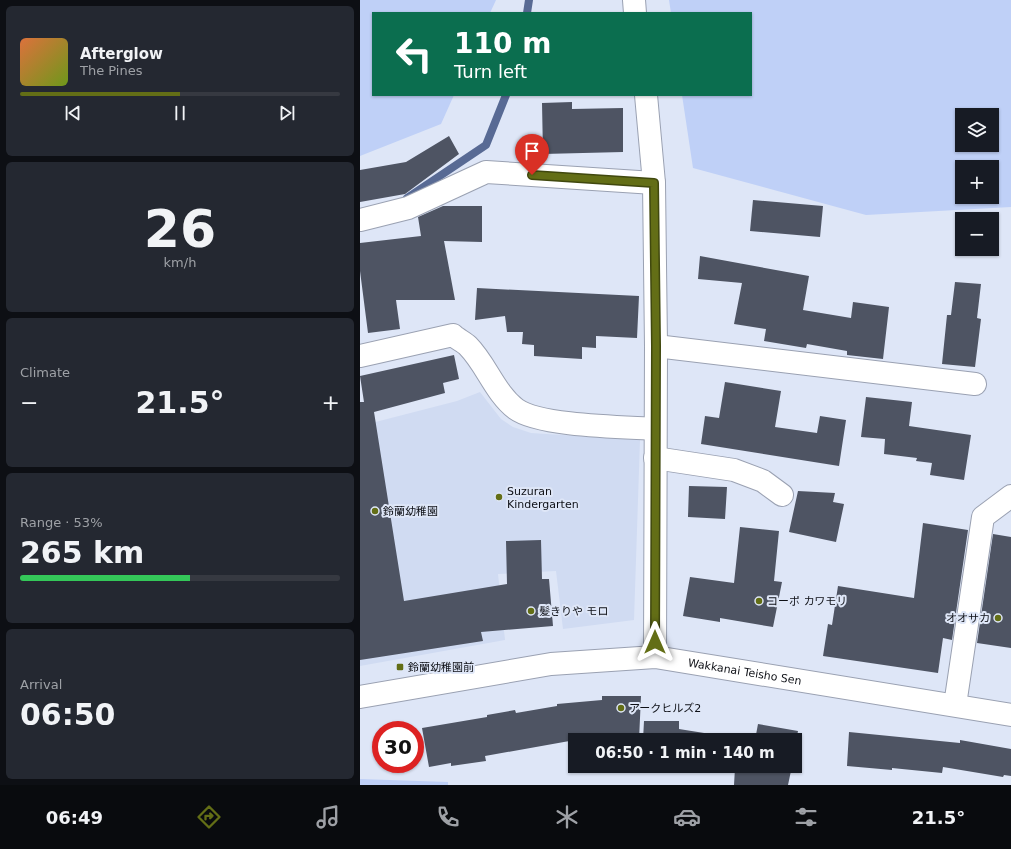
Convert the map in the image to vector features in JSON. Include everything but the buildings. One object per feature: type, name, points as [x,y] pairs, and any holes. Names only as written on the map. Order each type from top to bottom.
[{"type":"street","points":[[634,0],[635,12]]},
{"type":"street","points":[[646,96],[654,183],[656,346],[655,657]]},
{"type":"street","points":[[360,220],[408,208],[486,172],[654,183]]},
{"type":"street","points":[[360,356],[452,335],[468,346],[506,399],[516,409],[528,415],[546,420],[655,429]]},
{"type":"street","points":[[656,346],[975,384]]},
{"type":"street","points":[[655,458],[734,470],[763,481],[782,495]]},
{"type":"street","points":[[955,705],[983,517],[1011,496]]},
{"type":"street","name":"Wakkanai Teisho Sen","points":[[360,697],[551,664],[655,657],[1011,715]]},
{"type":"shaded area","points":[[360,0],[496,0],[490,12],[372,12],[372,96],[454,96],[441,124],[360,156]]},
{"type":"shaded area","points":[[669,0],[1011,0],[1011,207],[866,215],[693,168],[682,96],[752,96],[752,12],[671,12]]},
{"type":"shaded area","name":"Suzuran Kindergarten","points":[[480,392],[501,419],[513,427],[531,433],[640,440],[634,620],[563,629],[556,571],[498,574],[505,640],[360,666],[360,426],[457,401]]},
{"type":"shaded area","points":[[360,779],[448,782],[448,785],[360,785]]},
{"type":"waterway","points":[[527,12],[529,0]]},
{"type":"waterway","points":[[407,198],[486,145],[506,96]]},
{"type":"place","name":"Suzuran Kindergarten","points":[[499,497]]},
{"type":"place","name":"鈴蘭幼稚園","points":[[375,511]]},
{"type":"place","name":"コーポ カワモリ","points":[[759,601]]},
{"type":"place","name":"髪きりや モロ","points":[[531,611]]},
{"type":"place","name":"オオサカ","points":[[998,618]]},
{"type":"place","name":"鈴蘭幼稚園前","points":[[400,667]]},
{"type":"place","name":"アークヒルズ2","points":[[621,708]]},
{"type":"route","points":[[532,175],[654,183],[656,346],[655,642]]}]
